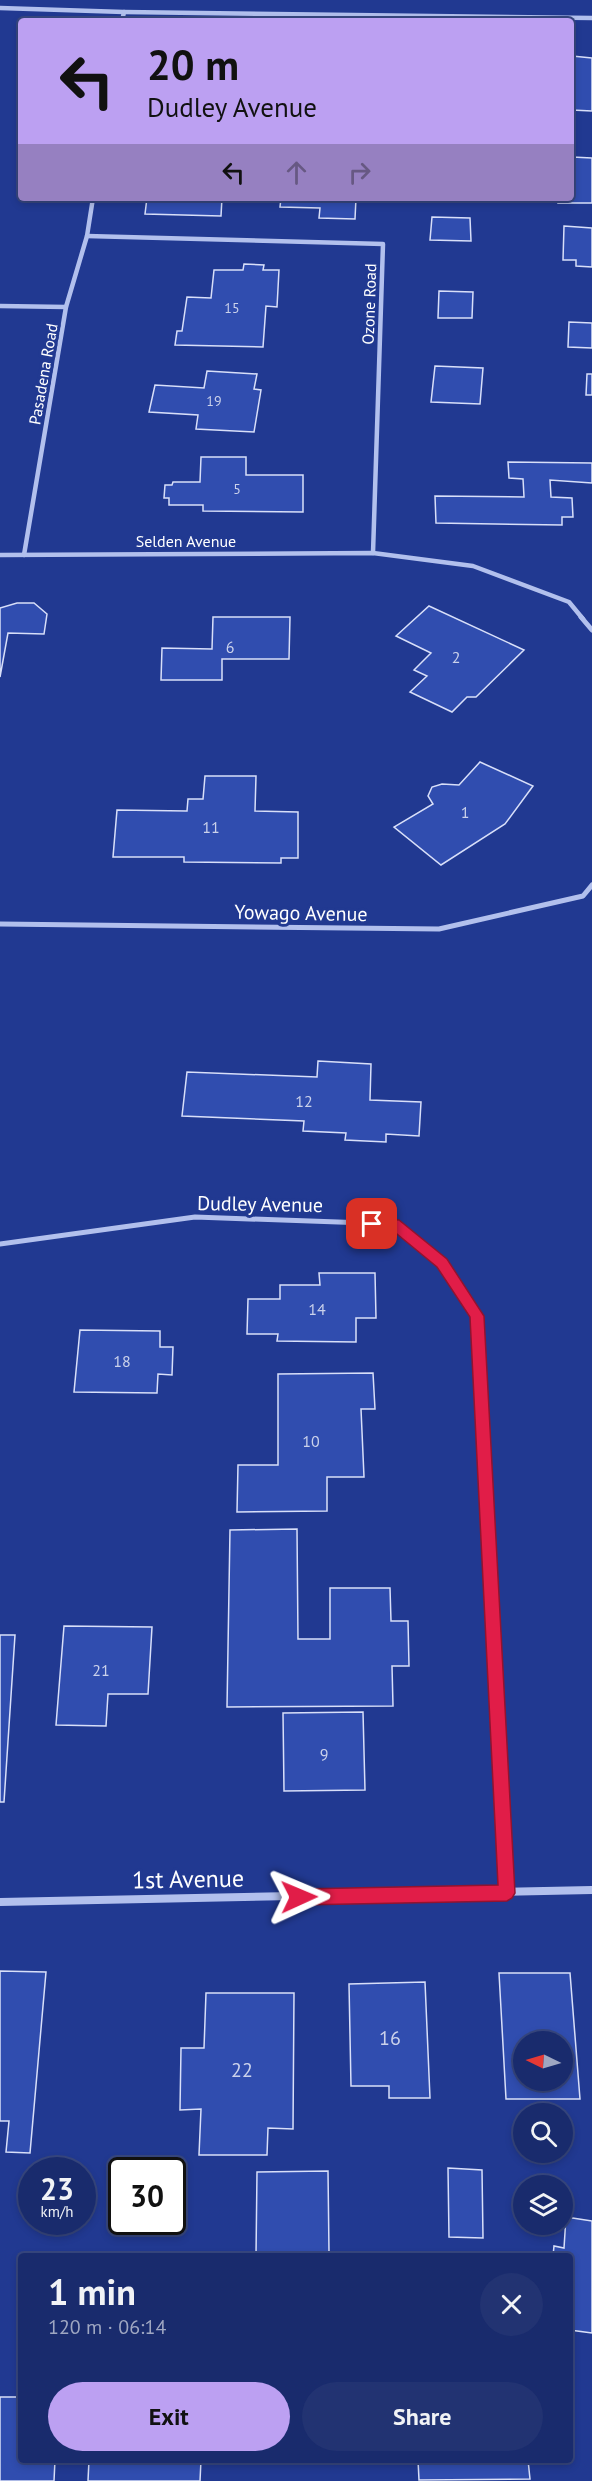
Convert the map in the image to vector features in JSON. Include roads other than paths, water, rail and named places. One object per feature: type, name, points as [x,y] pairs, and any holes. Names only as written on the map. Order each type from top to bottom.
[{"type":"street","points":[[0,8],[124,12],[592,18]]},
{"type":"street","points":[[123,18],[124,12]]},
{"type":"street","name":"Pasadena Road","points":[[24,555],[66,307],[87,236],[93,201]]},
{"type":"street","name":"Ozone Road","points":[[87,236],[383,244],[373,553]]},
{"type":"street","points":[[0,306],[66,307]]},
{"type":"street","points":[[373,553],[473,566],[568,602],[592,630]]},
{"type":"street","name":"Selden Avenue","points":[[0,555],[373,553]]},
{"type":"street","name":"Yowago Avenue","points":[[0,924],[439,929],[583,896],[592,885]]},
{"type":"street","name":"Dudley Avenue","points":[[0,1244],[195,1217],[394,1224],[442,1263],[477,1316],[507,1893]]},
{"type":"street","name":"1st Avenue","points":[[0,1902],[592,1890]]}]
